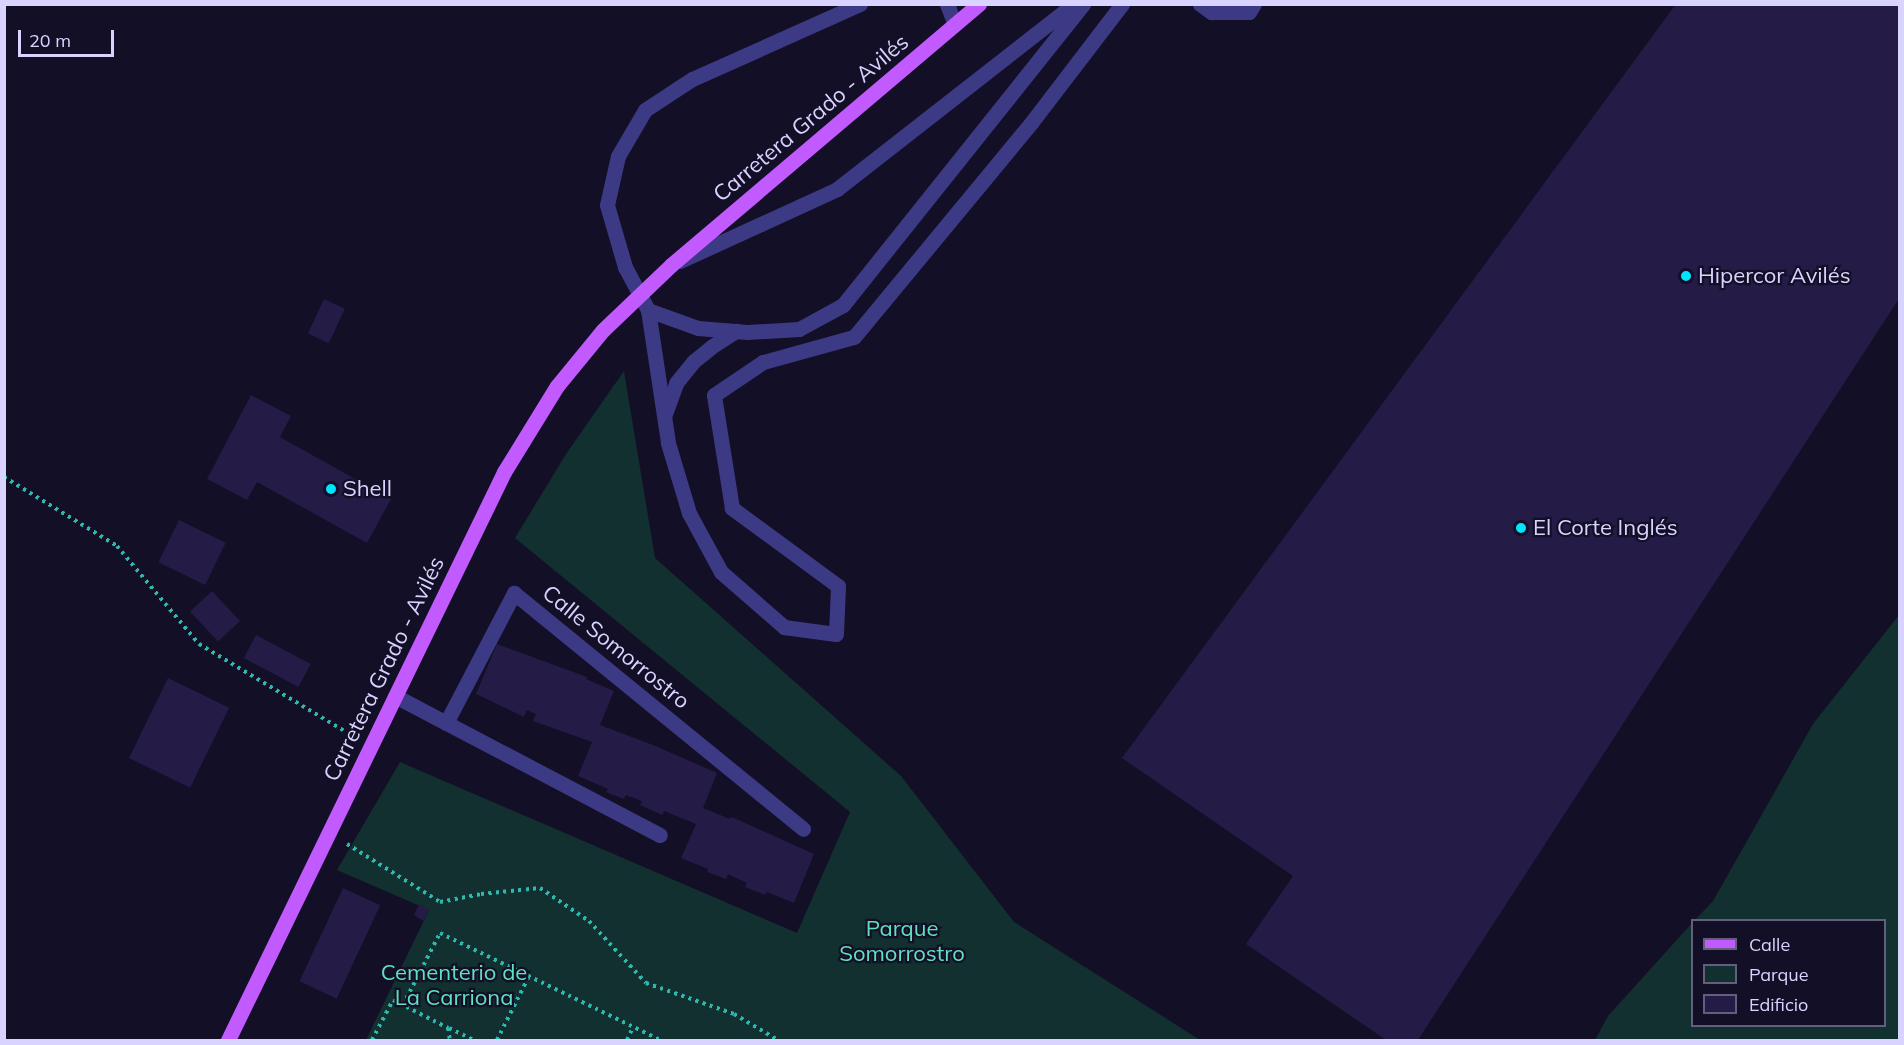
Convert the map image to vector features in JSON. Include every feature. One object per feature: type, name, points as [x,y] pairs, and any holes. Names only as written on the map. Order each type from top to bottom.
[{"type":"main road","name":"Carretera Grado - Avilés","points":[[228,1041],[504,472],[557,386],[603,330],[671,265],[979,4]]},
{"type":"street","points":[[860,4],[692,79],[645,110],[618,156],[608,205],[625,267],[648,310],[668,443],[689,513],[721,572],[784,627],[836,634],[838,586],[732,508],[714,395],[763,363],[854,337],[1031,123],[1122,4]]},
{"type":"street","points":[[947,4],[954,25]]},
{"type":"street","points":[[671,265],[837,189],[1074,4]]},
{"type":"street","points":[[648,310],[698,328],[736,331],[798,329],[843,305],[1083,4]]},
{"type":"street","points":[[1200,4],[1211,12],[1249,12],[1254,4]]},
{"type":"street","points":[[664,417],[676,383],[694,361],[736,331]]},
{"type":"street","name":"Calle Somorrostro","points":[[446,723],[514,593],[803,830]]},
{"type":"street","points":[[394,696],[660,835]]},
{"type":"path","points":[[4,477],[117,546],[199,644],[371,746]]},
{"type":"path","points":[[329,833],[440,902],[481,894],[540,888],[589,921],[646,983],[734,1014],[778,1041]]},
{"type":"path","points":[[404,1005],[440,933],[660,1041]]},
{"type":"path","points":[[497,1041],[529,976]]},
{"type":"path","points":[[372,1041],[393,1000],[474,1041]]},
{"type":"path","points":[[627,1041],[633,1027]]},
{"type":"path","points":[[448,1028],[450,1041]]},
{"type":"green space","name":"Parque Somorrostro","points":[[624,371],[655,558],[901,776],[1014,922],[1200,1040],[366,1040],[429,910],[337,870],[400,762],[797,933],[850,812],[515,538],[566,454]]},
{"type":"green space","points":[[1899,615],[1899,1040],[1595,1040],[1608,1016],[1691,924],[1691,1027],[1886,1027],[1886,919],[1696,919],[1713,901],[1813,724]]},
{"type":"building","name":"El Corte Inglés","points":[[1676,4],[1900,4],[1900,297],[1418,1040],[1386,1040],[1246,944],[1293,876],[1122,758]]},
{"type":"building","points":[[324,299],[345,309],[329,343],[308,333]]},
{"type":"building","points":[[251,395],[291,416],[280,437],[391,499],[367,543],[257,482],[247,500],[207,479]]},
{"type":"building","points":[[179,520],[226,543],[205,585],[158,562]]},
{"type":"building","points":[[212,591],[240,621],[218,641],[190,611]]},
{"type":"building","points":[[256,635],[311,664],[299,687],[244,658]]},
{"type":"building","points":[[497,644],[587,677],[586,679],[614,691],[600,725],[717,773],[703,808],[730,819],[732,817],[814,854],[794,903],[767,892],[765,895],[745,887],[747,883],[728,874],[726,879],[707,872],[708,869],[681,858],[696,824],[664,811],[662,815],[640,805],[642,801],[626,795],[624,799],[606,792],[608,789],[578,776],[592,742],[533,721],[536,714],[527,710],[524,717],[476,694]]},
{"type":"building","points":[[168,678],[229,708],[190,788],[129,758]]},
{"type":"building","points":[[343,888],[380,905],[337,999],[299,981]]},
{"type":"building","points":[[419,904],[429,910],[423,921],[414,915]]},
{"type":"place","name":"Hipercor Avilés","points":[[1686,276]]},
{"type":"place","name":"Shell","points":[[331,489]]},
{"type":"place","name":"El Corte Inglés","points":[[1521,528]]},
{"type":"park label","name":"Cementerio de La Carriona","points":[[454,984]]}]
